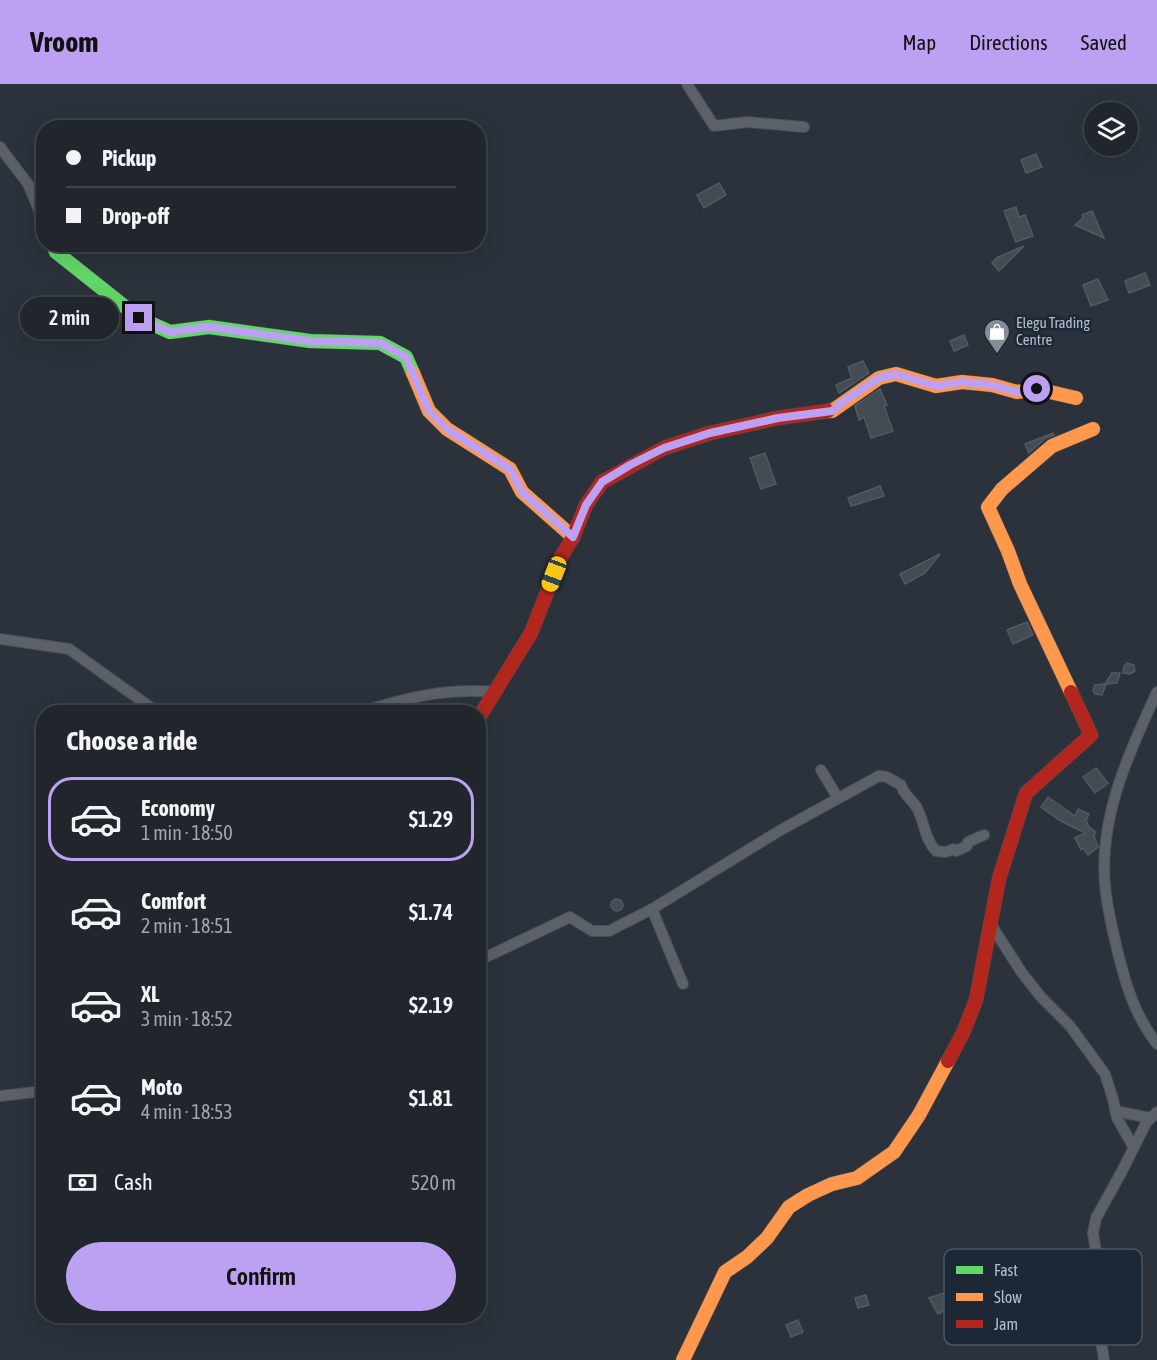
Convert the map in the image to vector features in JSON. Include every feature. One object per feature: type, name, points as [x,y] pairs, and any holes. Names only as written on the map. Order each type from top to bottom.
[{"type":"street","points":[[687,84],[714,126],[747,122],[804,128]]},
{"type":"street","points":[[0,147],[28,184],[36,203]]},
{"type":"street","points":[[56,252],[139,318],[170,332],[209,327],[310,341],[380,343],[406,357],[429,411],[447,429],[510,469],[522,492],[573,537]]},
{"type":"street","points":[[486,707],[531,633],[561,557],[573,537],[586,505],[602,482],[630,465],[664,448],[710,433],[778,418],[832,411],[879,378],[896,374],[936,386],[962,382],[992,385],[1017,392],[1037,389],[1076,398]]},
{"type":"street","points":[[684,1360],[724,1272],[747,1257],[766,1238],[789,1207],[832,1184],[856,1178],[894,1152],[919,1115],[963,1033],[976,999],[999,879],[1026,793],[1092,735],[1024,592],[987,507],[1002,489],[1053,446],[1093,429]]},
{"type":"street","points":[[0,639],[69,649],[147,705]]},
{"type":"street","points":[[384,705],[405,698],[465,690],[496,692]]},
{"type":"street","points":[[1157,692],[1130,749],[1116,792],[1107,830],[1105,883],[1111,925],[1135,1009],[1157,1044]]},
{"type":"street","points":[[821,770],[838,798]]},
{"type":"street","points":[[486,957],[570,917],[592,931],[609,931],[652,909],[879,776],[901,785],[904,795],[917,807],[926,839],[936,851],[946,852],[953,849],[956,851],[967,846],[968,842],[984,835]]},
{"type":"street","points":[[652,909],[682,984]]},
{"type":"street","points":[[990,923],[1022,973],[1041,997],[1070,1026],[1105,1074],[1117,1118],[1133,1146]]},
{"type":"street","points":[[0,1096],[36,1092]]},
{"type":"street","points":[[1115,1111],[1154,1115]]},
{"type":"street","points":[[1096,1249],[1093,1233],[1096,1218],[1146,1122],[1154,1115]]},
{"type":"street","points":[[1102,1345],[1104,1360]]},
{"type":"building","points":[[1036,154],[1042,167],[1026,173],[1021,160]]},
{"type":"building","points":[[719,183],[726,195],[704,208],[697,195]]},
{"type":"building","points":[[1016,207],[1019,217],[1025,215],[1033,236],[1016,242],[1004,211]]},
{"type":"building","points":[[1092,211],[1104,238],[1075,225],[1083,218],[1082,215]]},
{"type":"building","points":[[1024,246],[999,271],[992,263],[998,257]]},
{"type":"building","points":[[1145,273],[1150,285],[1129,293],[1125,281]]},
{"type":"building","points":[[1098,279],[1108,300],[1091,306],[1083,285]]},
{"type":"building","points":[[964,335],[968,345],[954,351],[950,341]]},
{"type":"building","points":[[863,361],[869,373],[839,393],[836,385],[852,378],[848,367]]},
{"type":"building","points":[[880,389],[887,405],[884,406],[893,431],[871,438],[864,417],[859,420],[855,406]]},
{"type":"building","points":[[1053,433],[1054,435],[1046,438],[1029,453],[1025,444]]},
{"type":"building","points":[[765,453],[776,484],[761,489],[750,458]]},
{"type":"building","points":[[880,486],[884,496],[851,506],[848,498]]},
{"type":"building","points":[[940,554],[925,573],[905,584],[900,574]]},
{"type":"building","points":[[1027,622],[1033,635],[1013,644],[1007,630]]},
{"type":"building","points":[[1127,663],[1134,665],[1135,671],[1130,674],[1123,673]]},
{"type":"building","points":[[1112,673],[1120,673],[1117,683],[1106,684],[1102,695],[1095,694],[1093,690],[1095,685],[1105,684]]},
{"type":"building","points":[[1096,768],[1108,783],[1095,793],[1083,777]]},
{"type":"building","points":[[1048,797],[1075,816],[1078,809],[1089,814],[1086,821],[1089,827],[1096,832],[1094,836],[1098,847],[1088,855],[1083,848],[1081,850],[1075,838],[1085,833],[1059,820],[1041,807]]},
{"type":"building","points":[[619,899],[623,905],[619,911],[615,911],[611,903]]},
{"type":"building","points":[[944,1293],[944,1311],[938,1314],[929,1298]]},
{"type":"building","points":[[866,1295],[869,1305],[858,1308],[855,1298]]},
{"type":"building","points":[[798,1320],[803,1332],[791,1337],[786,1325]]},
{"type":"traffic: fast","points":[[56,252],[139,318],[170,332],[209,327],[310,341],[380,343],[406,357],[413,373]]},
{"type":"traffic: slow","points":[[413,373],[429,411],[447,429],[510,469],[522,492],[573,537]]},
{"type":"traffic: slow","points":[[828,411],[832,411],[879,378],[896,374],[936,386],[962,382],[992,385],[1017,392],[1037,389],[1076,398]]},
{"type":"traffic: slow","points":[[1071,692],[1020,584],[988,507],[1002,489],[1052,446],[1093,429]]},
{"type":"traffic: slow","points":[[683,1360],[725,1272],[747,1257],[767,1238],[789,1207],[832,1184],[857,1178],[894,1152],[919,1115],[948,1061]]},
{"type":"traffic: jam","points":[[486,706],[531,633],[561,557],[573,537],[586,505],[602,482],[664,448],[710,433],[778,418],[828,411]]},
{"type":"traffic: jam","points":[[948,1061],[963,1033],[976,1000],[999,879],[1026,793],[1091,735],[1071,692]]},
{"type":"place","name":"Elegu Trading Centre","points":[[997,355]]},
{"type":"route","points":[[139,318],[170,332],[209,327],[310,341],[380,343],[406,357],[429,411],[447,429],[510,469],[522,492],[573,537],[586,505],[602,482],[630,465],[664,448],[710,433],[778,418],[832,411],[879,378],[896,374],[936,386],[962,382],[992,385],[1017,392],[1037,389]]}]
